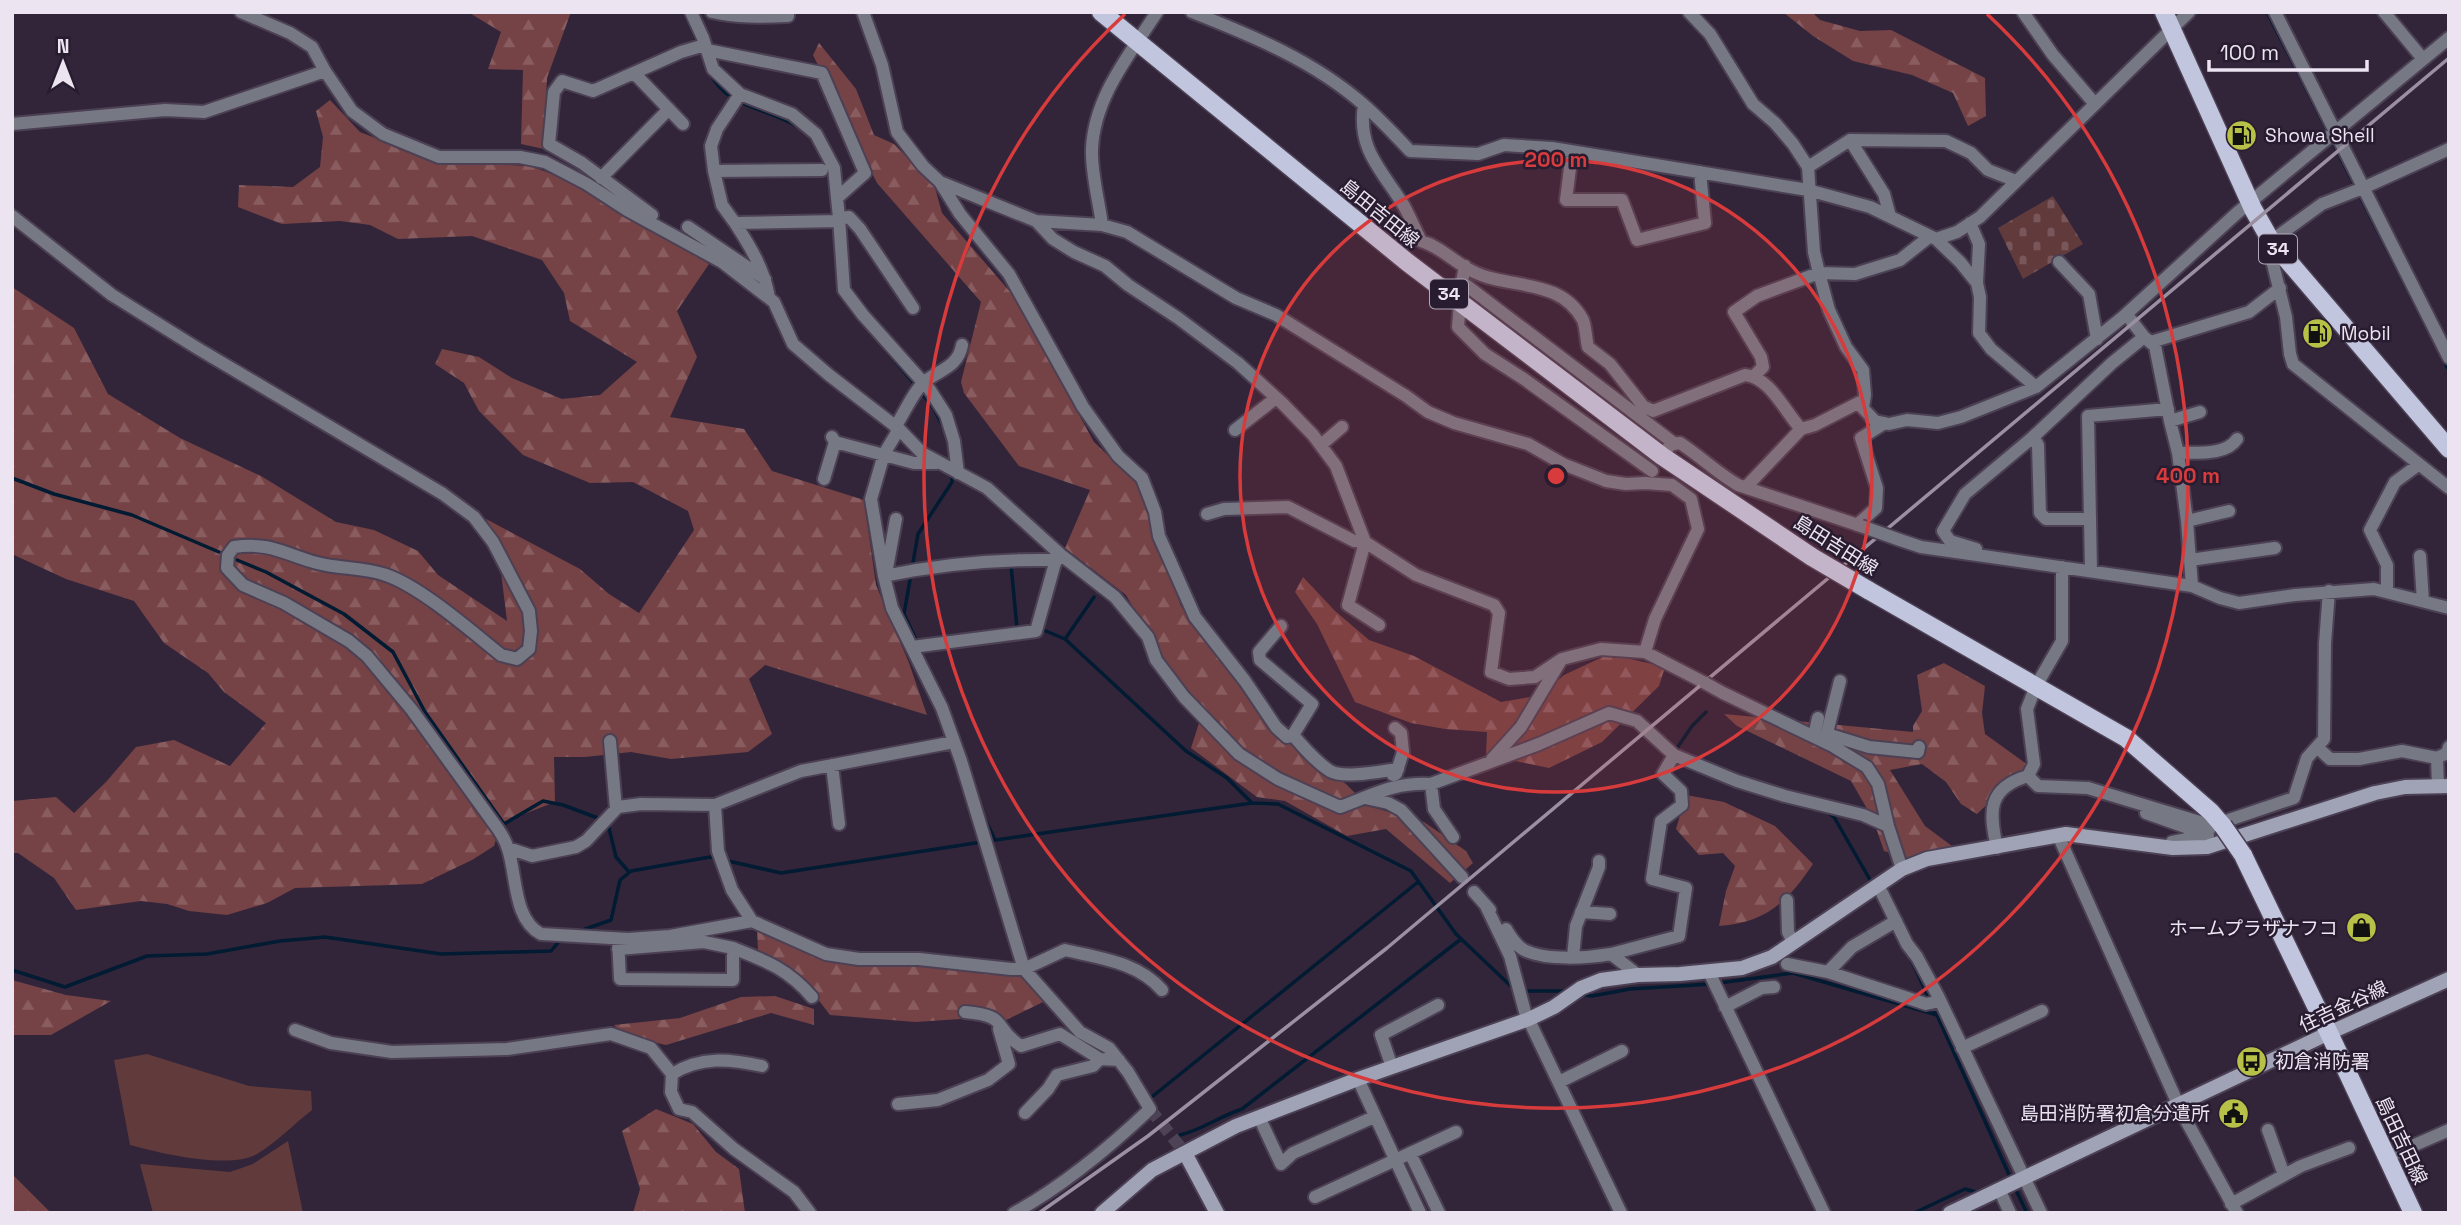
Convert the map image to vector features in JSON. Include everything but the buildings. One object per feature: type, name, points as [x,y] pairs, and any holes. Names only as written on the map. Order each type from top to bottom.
[{"type":"main road","name":"島田吉田線","points":[[1101,12],[1407,262],[1663,457],[1812,557],[2126,738],[2211,812],[2243,855],[2413,1213]]},
{"type":"main road","name":"34","points":[[2168,21],[2250,204],[2275,245],[2449,449]]},
{"type":"street","points":[[241,12],[290,33],[312,47],[324,71],[352,111],[383,134],[439,157],[520,157],[545,162],[722,262],[774,302],[793,344],[897,428],[922,453],[987,488],[1059,558],[1115,597],[1148,637],[1156,660],[1184,698],[1239,754],[1278,779],[1340,807],[1389,787],[1412,783],[1431,784],[1539,744],[1608,713],[1637,721],[1672,755],[1737,781],[1863,815],[1888,826]]},
{"type":"street","points":[[691,12],[702,47],[713,69],[737,98],[792,114],[816,134],[834,168],[836,220],[844,290],[946,415],[954,441],[950,469]]},
{"type":"street","points":[[712,12],[727,16],[760,17],[788,16],[788,12]]},
{"type":"street","points":[[863,12],[882,65],[897,132],[923,166],[940,182],[960,215],[1009,274],[1083,407],[1118,456],[1142,478],[1155,512],[1159,536],[1195,617],[1245,681],[1276,727],[1287,737],[1293,735],[1312,704],[1260,660],[1259,652],[1281,626]]},
{"type":"street","points":[[1102,225],[1092,150],[1097,119],[1106,92],[1157,12]]},
{"type":"street","points":[[1192,12],[1248,34],[1305,63],[1364,105],[1410,151],[1478,154],[1504,145],[1572,152],[1808,190],[1870,208],[1933,238],[1977,283]]},
{"type":"street","points":[[1689,12],[1710,34],[1753,104],[1775,123],[1808,167],[1808,190],[1819,273],[1829,310],[1846,347],[1863,370],[1866,396],[1863,408]]},
{"type":"street","points":[[2023,12],[2053,55],[2095,104]]},
{"type":"street","points":[[1755,376],[1763,367],[1761,356],[1734,312],[1757,296],[1819,273],[1856,274],[1899,260],[1933,238],[1957,232],[1980,217],[2095,104],[2168,21],[2189,12]]},
{"type":"street","points":[[2275,12],[2449,358]]},
{"type":"street","points":[[2384,12],[2423,59]]},
{"type":"street","points":[[1746,487],[1801,429],[1815,425],[1858,403],[1875,421],[1885,423],[1907,420],[1938,424],[2036,387],[2098,339],[2237,213],[2449,38]]},
{"type":"street","points":[[668,232],[667,225],[582,163],[549,144],[554,92],[562,81],[593,91],[702,47],[822,73],[865,173],[837,198]]},
{"type":"street","points":[[12,124],[165,110],[204,112],[324,71]]},
{"type":"street","points":[[635,74],[683,124]]},
{"type":"street","points":[[737,98],[717,129],[711,146],[714,171],[722,205],[750,246],[766,280],[769,297]]},
{"type":"street","points":[[1364,105],[1361,124],[1373,160],[1404,206],[1421,241],[1434,245],[1473,272],[1543,287],[1567,301],[1583,321],[1588,347],[1610,364],[1643,406],[1653,411],[1745,375],[1755,376],[1772,391],[1801,429]]},
{"type":"street","points":[[601,178],[668,109]]},
{"type":"street","points":[[1808,167],[1850,140],[1946,141],[1971,153],[1987,170],[2016,181]]},
{"type":"street","points":[[1850,140],[1884,194],[1890,216]]},
{"type":"street","points":[[2449,149],[2322,204],[2275,245],[2272,260],[2287,317],[2293,364],[2449,488]]},
{"type":"street","points":[[1572,152],[1566,200],[1622,200],[1637,240],[1705,223],[1700,172]]},
{"type":"street","points":[[714,171],[822,170]]},
{"type":"street","points":[[940,182],[1036,221],[1102,225],[1128,232],[1236,298],[1276,315],[1428,412],[1454,424],[1528,444],[1563,464],[1606,481],[1672,485],[1691,499],[1698,529],[1655,619],[1646,652]]},
{"type":"street","points":[[12,216],[112,295],[443,494],[474,517],[494,542],[528,611],[531,631],[529,649],[517,659],[501,654],[414,590],[386,575],[317,563],[278,549],[254,544],[234,547],[228,555],[227,568],[243,585],[284,603],[348,641],[367,656],[412,710],[498,828],[508,848],[522,912],[531,929],[541,934],[580,936],[618,944],[704,942],[733,948],[771,963],[796,979],[812,996]]},
{"type":"street","points":[[735,223],[836,220],[849,217],[913,308]]},
{"type":"street","points":[[1036,221],[1053,239],[1105,266],[1238,363],[1321,445],[1336,466],[1365,542],[1348,605],[1379,625]]},
{"type":"street","points":[[1970,223],[1979,244],[1979,332],[1991,349],[2036,387]]},
{"type":"street","points":[[688,227],[766,280]]},
{"type":"street","points":[[1407,262],[1421,241]]},
{"type":"street","points":[[2059,262],[2089,294],[2098,339]]},
{"type":"street","points":[[1465,266],[1462,282],[1663,457]]},
{"type":"street","points":[[2017,562],[1950,541],[1942,531],[1965,494],[2033,437],[2112,363],[2147,340],[2249,312],[2280,288]]},
{"type":"street","points":[[1460,303],[1458,327],[1485,354],[1524,379],[1663,457]]},
{"type":"street","points":[[2127,314],[2155,346],[2178,453],[2188,521],[2192,586]]},
{"type":"street","points":[[962,345],[960,354],[949,368],[922,384],[884,454],[871,499],[892,608],[917,647],[942,708],[1024,969],[1080,1032],[1109,1048],[1150,1109],[1081,1167],[1014,1213]]},
{"type":"street","points":[[2077,396],[2088,416],[2091,571]]},
{"type":"street","points":[[1235,430],[1276,398]]},
{"type":"street","points":[[2088,416],[2200,412]]},
{"type":"street","points":[[1859,526],[1876,508],[1877,488],[1861,438],[1885,423]]},
{"type":"street","points":[[1321,445],[1342,427]]},
{"type":"street","points":[[2033,437],[2038,445],[2040,513],[2046,519],[2090,519]]},
{"type":"street","points":[[824,479],[833,438],[914,463],[950,469]]},
{"type":"street","points":[[2178,453],[2217,451],[2232,446],[2237,439]]},
{"type":"street","points":[[1645,483],[1663,457],[1680,443],[1738,485],[1921,547],[2192,586],[2239,603],[2329,591],[2374,589],[2449,608]]},
{"type":"street","points":[[2387,592],[2387,565],[2370,530],[2395,482],[2418,465]]},
{"type":"street","points":[[1206,514],[1224,509],[1288,507],[1354,541],[1365,542],[1416,575],[1494,605],[1499,612],[1491,672],[1509,679],[1535,677],[1562,659],[1601,649],[1646,652],[1723,693],[1822,737],[1867,766],[1878,784],[1902,869]]},
{"type":"street","points":[[2188,521],[2229,511]]},
{"type":"street","points":[[885,576],[896,519]]},
{"type":"street","points":[[2190,560],[2275,548]]},
{"type":"street","points":[[2420,556],[2423,601]]},
{"type":"street","points":[[885,576],[919,569],[1059,558]]},
{"type":"street","points":[[917,647],[1037,626],[1059,558]]},
{"type":"street","points":[[1997,848],[1991,822],[1998,794],[2010,781],[2028,776],[2034,764],[2027,709],[2036,686],[2062,640],[2062,567]]},
{"type":"street","points":[[2028,776],[2038,786],[2088,788],[2223,827],[2294,798],[2306,758],[2324,739],[2325,643],[2329,591]]},
{"type":"street","points":[[1490,761],[1521,727],[1562,659]]},
{"type":"street","points":[[1822,737],[1840,681]]},
{"type":"street","points":[[1818,718],[1822,737]]},
{"type":"street","points":[[1350,804],[1361,791],[1396,774],[1403,752],[1401,733],[1395,729]]},
{"type":"street","points":[[1293,735],[1332,772],[1349,774],[1398,769]]},
{"type":"street","points":[[1822,737],[1869,747],[1918,752],[1919,747]]},
{"type":"street","points":[[607,817],[610,741]]},
{"type":"street","points":[[508,848],[532,856],[576,848],[586,841],[607,817],[641,804],[715,804],[801,771],[954,742]]},
{"type":"street","points":[[2318,748],[2330,759],[2359,760],[2402,751],[2437,758],[2447,753],[2449,747]]},
{"type":"street","points":[[1474,892],[1498,918],[1514,943],[1525,950],[1573,957],[1611,954],[1679,936],[1686,888],[1651,879],[1661,821],[1682,805],[1681,791],[1663,774],[1672,755]]},
{"type":"street","points":[[1102,1213],[1152,1171],[1236,1126],[1358,1079],[1529,1019],[1554,1007],[1581,988],[1601,980],[1638,975],[1710,975],[1742,968],[1772,957],[1902,869],[1927,859],[2058,835],[2173,848],[2207,847],[2375,793],[2405,787],[2443,786],[2437,758]]},
{"type":"street","points":[[832,765],[839,824]]},
{"type":"street","points":[[1431,784],[1434,809],[1453,837]]},
{"type":"street","points":[[2107,793],[2122,804],[2208,835],[2172,842],[2173,848]]},
{"type":"street","points":[[1365,798],[1388,803],[1401,810],[1413,820],[1462,877]]},
{"type":"street","points":[[715,804],[719,852],[732,890],[752,921],[806,945],[837,956],[859,959],[919,959],[1024,969],[1065,950],[1135,968],[1162,989]]},
{"type":"street","points":[[2058,835],[2179,1106],[2234,1208],[2301,1166],[2350,1148]]},
{"type":"street","points":[[1573,957],[1576,926],[1599,861]]},
{"type":"street","points":[[1875,887],[1892,923],[1940,1001],[1962,1048],[2009,1192],[2041,1213]]},
{"type":"street","points":[[1787,900],[1788,932],[1793,942]]},
{"type":"street","points":[[1486,906],[1510,956],[1529,1019],[1621,1213]]},
{"type":"street","points":[[1581,912],[1610,914]]},
{"type":"street","points":[[618,944],[752,921]]},
{"type":"street","points":[[1828,972],[1852,947],[1892,923]]},
{"type":"street","points":[[618,944],[620,979],[733,979],[733,948]]},
{"type":"street","points":[[1611,954],[1638,975]]},
{"type":"street","points":[[1787,964],[1828,972],[1926,1004],[1940,1001]]},
{"type":"street","points":[[1710,975],[1824,1213]]},
{"type":"street","name":"住吉金谷線","points":[[1950,1213],[1978,1199],[2009,1192],[2329,1033],[2449,979]]},
{"type":"street","points":[[1725,1007],[1762,988],[1774,987]]},
{"type":"street","points":[[1392,1067],[1381,1035],[1438,1005]]},
{"type":"street","points":[[1962,1048],[2042,1011]]},
{"type":"street","points":[[965,1012],[987,1014],[1000,1021],[1009,1039],[1021,1046],[1060,1034],[1100,1059],[1119,1060]]},
{"type":"street","points":[[898,1104],[938,1100],[988,1080],[1009,1064],[996,1019]]},
{"type":"street","points":[[295,1030],[331,1043],[392,1052],[507,1049],[611,1034],[651,1048],[672,1074],[671,1092],[679,1109],[692,1112],[734,1149],[794,1192],[810,1213]]},
{"type":"street","points":[[1559,1082],[1622,1051]]},
{"type":"street","points":[[1025,1113],[1048,1089],[1057,1075],[1093,1066],[1100,1059]]},
{"type":"street","points":[[672,1074],[689,1064],[719,1060],[762,1066]]},
{"type":"street","points":[[1358,1079],[1420,1213]]},
{"type":"street","points":[[1259,1117],[1281,1164],[1293,1153],[1374,1117]]},
{"type":"street","points":[[2268,1130],[2284,1175]]},
{"type":"street","points":[[2387,1157],[2449,1130]]},
{"type":"street","points":[[1315,1197],[1456,1132]]},
{"type":"street","points":[[1185,1153],[1217,1213]]},
{"type":"street","points":[[1410,1153],[1439,1213]]},
{"type":"green space","points":[[468,12],[571,12],[547,78],[544,149],[521,144],[523,70],[488,69],[501,32]]},
{"type":"green space","points":[[1783,12],[1812,12],[1820,20],[1860,31],[1891,30],[1985,78],[1986,116],[1968,126],[1953,93],[1912,75],[1853,61],[1813,36]]},
{"type":"green space","points":[[819,43],[856,89],[874,135],[894,144],[934,184],[942,213],[1012,294],[1094,442],[1137,483],[1181,606],[1256,708],[1292,745],[1346,784],[1368,806],[1424,822],[1466,851],[1473,863],[1450,883],[1386,829],[1347,836],[1285,801],[1257,797],[1191,748],[1199,723],[1126,595],[1065,548],[1090,490],[1019,466],[964,393],[961,382],[981,302],[877,183],[813,55]]},
{"type":"green space","points":[[330,100],[360,132],[432,160],[531,166],[577,184],[709,264],[677,311],[697,357],[670,417],[744,429],[772,471],[864,500],[876,585],[909,663],[927,715],[765,665],[749,679],[772,734],[748,752],[671,759],[631,752],[554,757],[555,802],[501,823],[494,846],[472,860],[422,884],[295,888],[267,903],[227,915],[189,911],[167,904],[141,901],[76,910],[54,878],[18,853],[12,853],[12,801],[56,797],[74,813],[136,747],[174,740],[230,766],[266,723],[224,692],[208,673],[164,643],[134,601],[66,579],[12,554],[12,287],[74,328],[108,394],[180,438],[261,476],[336,522],[374,530],[418,551],[438,575],[507,621],[500,564],[503,550],[486,519],[580,569],[609,594],[639,613],[694,530],[688,511],[633,482],[590,483],[523,455],[479,411],[464,383],[435,364],[442,349],[479,357],[512,378],[562,399],[600,395],[637,362],[570,321],[564,293],[542,260],[472,236],[398,239],[370,225],[340,221],[282,224],[238,207],[239,185],[293,187],[320,167],[323,137],[316,111]]},
{"type":"green space","points":[[2053,196],[2083,244],[2023,279],[1998,228]]},
{"type":"green space","points":[[1303,577],[1335,611],[1369,640],[1414,656],[1501,702],[1541,695],[1564,675],[1609,654],[1665,667],[1659,686],[1602,742],[1549,768],[1486,755],[1487,732],[1411,723],[1355,702],[1317,624],[1295,592]]},
{"type":"green space","points":[[1944,663],[1985,686],[1982,713],[1985,734],[2028,765],[2021,782],[1998,794],[1977,814],[1961,804],[1946,782],[1922,764],[1890,770],[1925,826],[1952,846],[1909,858],[1884,851],[1873,819],[1851,781],[1737,726],[1724,714],[1913,732],[1913,726],[1922,711],[1917,675]]},
{"type":"green space","points":[[1686,795],[1724,802],[1775,826],[1813,864],[1794,889],[1774,908],[1750,920],[1719,926],[1726,891],[1735,866],[1723,853],[1699,855],[1676,829]]},
{"type":"green space","points":[[757,929],[841,964],[920,963],[1022,973],[1045,1001],[1004,1021],[961,1019],[915,1022],[830,1015],[804,981],[758,950]]},
{"type":"green space","points":[[12,980],[66,995],[111,1001],[51,1035],[12,1035]]},
{"type":"green space","points":[[775,996],[814,1009],[814,1025],[771,1013],[666,1045],[624,1035],[614,1025],[680,1018],[741,997]]},
{"type":"green space","points":[[147,1054],[249,1086],[311,1091],[312,1110],[264,1149],[245,1159],[195,1159],[130,1145],[114,1060]]},
{"type":"green space","points":[[656,1109],[693,1124],[716,1152],[739,1169],[745,1213],[633,1213],[640,1189],[622,1131]]},
{"type":"green space","points":[[288,1141],[303,1213],[153,1213],[140,1164],[230,1172],[253,1164]]},
{"type":"green space","points":[[12,1174],[51,1213],[12,1213]]},
{"type":"waterway","points":[[684,12],[698,42]]},
{"type":"waterway","points":[[2267,12],[2328,132]]},
{"type":"waterway","points":[[710,72],[717,84],[737,100],[798,127]]},
{"type":"waterway","points":[[2331,139],[2429,332]]},
{"type":"waterway","points":[[881,344],[916,386]]},
{"type":"waterway","points":[[2442,358],[2449,370]]},
{"type":"waterway","points":[[921,392],[943,426]]},
{"type":"waterway","points":[[917,642],[904,614],[918,534],[952,482],[952,475]]},
{"type":"waterway","points":[[12,478],[54,494],[132,515],[219,552]]},
{"type":"waterway","points":[[237,560],[266,572],[344,614],[393,652],[425,712],[504,824],[543,801],[563,805],[603,820]]},
{"type":"waterway","points":[[1011,565],[1017,628]]},
{"type":"waterway","points":[[1065,639],[1094,597]]},
{"type":"waterway","points":[[1041,629],[1065,639],[1186,751],[1227,778],[1252,803]]},
{"type":"waterway","points":[[1675,751],[1692,726],[1706,712]]},
{"type":"waterway","points":[[1674,762],[1697,771]]},
{"type":"waterway","points":[[1783,802],[1813,809]]},
{"type":"waterway","points":[[989,841],[1252,803],[1278,804],[1411,871],[1456,934],[1516,991]]},
{"type":"waterway","points":[[1827,812],[1834,817],[1873,885]]},
{"type":"waterway","points":[[985,819],[995,840]]},
{"type":"waterway","points":[[608,824],[616,857],[629,872]]},
{"type":"waterway","points":[[724,860],[781,873],[982,842]]},
{"type":"waterway","points":[[577,932],[611,920],[620,880],[631,871],[716,858]]},
{"type":"waterway","points":[[1153,1096],[1418,882]]},
{"type":"waterway","points":[[12,970],[65,987],[147,956],[207,954],[280,941],[325,937],[441,954],[551,951],[561,939]]},
{"type":"waterway","points":[[1180,1135],[1242,1109],[1461,939]]},
{"type":"waterway","points":[[1910,957],[1936,1014]]},
{"type":"waterway","points":[[1719,983],[1793,973],[1937,1015],[2011,1179]]},
{"type":"waterway","points":[[1580,994],[1592,996],[1630,989],[1711,984]]},
{"type":"waterway","points":[[1524,991],[1569,991]]},
{"type":"waterway","points":[[2014,1186],[2027,1213]]},
{"type":"waterway","points":[[1914,1213],[1965,1189],[1979,1193]]},
{"type":"tunnel","points":[[1150,1109],[1185,1153]]},
{"type":"railway","points":[[1039,1213],[1148,1136],[1387,948],[2449,58]]},
{"type":"place","name":"Showa Shell","points":[[2242,135]]},
{"type":"place","name":"Mobil","points":[[2318,333]]},
{"type":"place","name":"ホームプラザナフコ","points":[[2361,928]]},
{"type":"place","name":"初倉消防署","points":[[2252,1061]]},
{"type":"place","name":"島田消防署初倉分遣所","points":[[2233,1113]]}]
